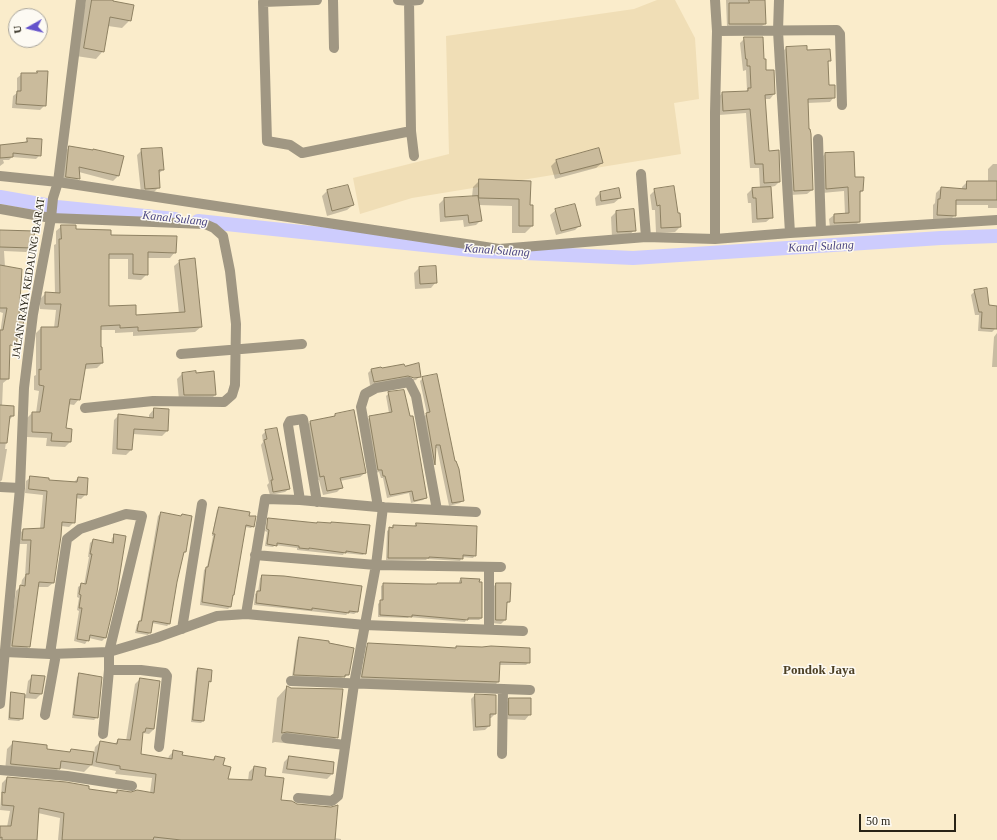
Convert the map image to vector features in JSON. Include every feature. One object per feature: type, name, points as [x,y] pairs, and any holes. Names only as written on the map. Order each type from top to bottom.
[{"type":"street","name":"JALAN RAYA KEDAUNG BARAT","points":[[0,704],[5,652],[4,624],[20,488],[24,388],[32,321],[58,182],[80,0]]},
{"type":"street","points":[[317,0],[263,2],[267,141],[290,145],[302,153],[411,131]]},
{"type":"street","points":[[333,0],[334,48]]},
{"type":"street","points":[[398,0],[414,1],[411,131],[414,156]]},
{"type":"street","points":[[715,0],[718,31],[715,112],[715,239]]},
{"type":"street","points":[[779,0],[778,31],[790,233]]},
{"type":"street","points":[[718,31],[838,30],[840,34],[842,105]]},
{"type":"street","points":[[818,139],[821,231]]},
{"type":"street","points":[[641,174],[646,237]]},
{"type":"street","points":[[0,176],[58,182],[499,249],[646,237],[715,239],[997,220]]},
{"type":"street","points":[[0,208],[52,210],[205,224],[214,228],[223,236],[230,271],[236,324],[235,385],[232,395],[224,402],[153,401],[85,408]]},
{"type":"street","points":[[181,354],[302,344]]},
{"type":"street","points":[[298,798],[332,801],[337,798],[354,684],[376,565],[380,507],[361,407],[366,394],[376,388],[409,382],[416,396],[437,510]]},
{"type":"street","points":[[300,500],[288,425],[290,421],[303,420],[317,502]]},
{"type":"street","points":[[0,487],[20,488]]},
{"type":"street","points":[[246,614],[264,499],[300,500],[380,507],[476,512]]},
{"type":"street","points":[[182,629],[202,504]]},
{"type":"street","points":[[45,715],[67,539],[80,529],[126,514],[142,516],[109,652],[109,670],[103,734]]},
{"type":"street","points":[[255,555],[376,565],[501,567]]},
{"type":"street","points":[[489,567],[489,629]]},
{"type":"street","points":[[5,652],[53,654],[109,652],[182,629],[216,616],[246,614],[365,625],[523,631]]},
{"type":"street","points":[[109,670],[141,670],[165,673],[167,676],[159,747]]},
{"type":"street","points":[[291,681],[530,690]]},
{"type":"street","points":[[502,754],[503,690]]},
{"type":"street","points":[[286,738],[345,745]]},
{"type":"street","points":[[0,770],[75,777],[132,786]]},
{"type":"shaded area","points":[[657,0],[675,0],[695,38],[699,99],[674,103],[681,154],[412,198],[360,214],[353,178],[449,154],[446,36],[634,9]]},
{"type":"building","points":[[92,0],[113,0],[134,5],[131,21],[110,17],[104,52],[84,48]]},
{"type":"building","points":[[749,0],[765,0],[766,24],[729,24],[729,3],[749,3]]},
{"type":"building","points":[[744,37],[763,37],[766,70],[774,70],[775,94],[765,95],[769,151],[779,150],[780,182],[764,183],[763,164],[755,164],[750,109],[723,111],[722,92],[748,91],[748,88],[751,88],[750,66],[747,66]]},
{"type":"building","points":[[807,46],[807,50],[830,49],[831,61],[828,61],[829,85],[835,85],[835,98],[808,99],[813,190],[794,191],[786,47]]},
{"type":"building","points":[[37,71],[48,71],[46,106],[16,104],[17,91],[21,91],[21,73],[37,73]]},
{"type":"building","points":[[27,138],[42,139],[41,156],[13,153],[13,157],[0,158],[0,145],[27,142]]},
{"type":"building","points":[[69,146],[93,149],[124,156],[119,176],[79,167],[80,179],[66,177]]},
{"type":"building","points":[[162,148],[164,170],[159,170],[160,188],[145,189],[141,149]]},
{"type":"building","points":[[599,148],[603,163],[560,174],[556,160]]},
{"type":"building","points":[[854,152],[855,177],[864,177],[863,191],[860,191],[860,222],[834,223],[834,214],[849,213],[848,187],[826,189],[825,153]]},
{"type":"building","points":[[479,179],[531,181],[530,205],[533,205],[533,226],[519,226],[519,199],[479,198]]},
{"type":"building","points":[[967,181],[997,181],[997,200],[956,200],[956,216],[937,215],[938,199],[940,199],[941,187],[966,189]]},
{"type":"building","points":[[348,185],[354,205],[332,211],[327,190]]},
{"type":"building","points":[[674,186],[678,213],[680,213],[681,227],[661,228],[660,205],[657,206],[654,189]]},
{"type":"building","points":[[771,187],[773,218],[757,219],[756,198],[753,198],[752,188]]},
{"type":"building","points":[[619,188],[621,198],[601,201],[600,192]]},
{"type":"building","points":[[478,196],[482,221],[469,223],[468,215],[445,217],[444,198]]},
{"type":"building","points":[[575,204],[581,226],[561,231],[555,209]]},
{"type":"building","points":[[634,209],[636,231],[617,232],[616,211]]},
{"type":"building","points":[[61,225],[76,225],[76,229],[111,230],[111,235],[177,236],[176,253],[148,252],[148,275],[133,274],[133,254],[109,254],[109,306],[136,305],[136,315],[185,312],[179,260],[195,258],[202,327],[138,331],[138,327],[120,328],[120,325],[101,326],[103,363],[86,364],[80,400],[70,399],[66,428],[72,429],[71,442],[51,441],[52,433],[32,432],[32,412],[40,412],[44,386],[39,385],[39,369],[41,370],[41,327],[58,327],[61,304],[45,304],[45,292],[60,293],[59,239],[61,239]]},
{"type":"building","points":[[0,230],[35,231],[32,248],[0,247]]},
{"type":"building","points":[[0,265],[22,269],[19,316],[25,317],[22,328],[19,327],[16,346],[10,345],[9,379],[0,379],[0,330],[3,330],[7,308],[0,308]]},
{"type":"building","points":[[436,266],[437,283],[420,284],[419,267]]},
{"type":"building","points":[[987,288],[989,305],[997,306],[997,329],[981,328],[982,312],[979,312],[974,290]]},
{"type":"building","points":[[419,363],[421,377],[414,378],[408,376],[374,382],[371,369],[404,364],[405,366]]},
{"type":"building","points":[[196,371],[196,373],[214,371],[216,395],[184,395],[182,373]]},
{"type":"building","points":[[437,374],[455,461],[459,469],[464,501],[452,503],[440,445],[436,445],[435,465],[426,413],[430,412],[422,377]]},
{"type":"building","points":[[404,390],[410,416],[413,416],[427,498],[414,501],[412,491],[390,495],[385,476],[383,476],[382,470],[378,470],[369,416],[392,412],[388,392]]},
{"type":"building","points":[[0,405],[14,406],[14,416],[10,416],[7,443],[0,443]]},
{"type":"building","points":[[154,408],[169,409],[168,431],[134,429],[132,450],[117,449],[118,414],[153,418]]},
{"type":"building","points":[[354,410],[366,473],[340,478],[343,488],[327,491],[324,476],[320,477],[310,421],[335,416],[335,414]]},
{"type":"building","points":[[277,428],[290,489],[273,492],[271,480],[273,480],[264,440],[267,439],[265,430]]},
{"type":"building","points":[[30,476],[49,478],[49,480],[77,482],[78,477],[88,478],[87,495],[77,494],[75,523],[62,522],[54,583],[39,582],[30,647],[12,646],[20,585],[25,586],[26,574],[29,574],[31,540],[22,540],[23,529],[44,528],[47,491],[29,489]]},
{"type":"building","points":[[219,507],[250,512],[249,516],[256,516],[254,527],[246,525],[231,607],[202,602],[206,567],[208,567]]},
{"type":"building","points":[[161,512],[181,516],[182,514],[192,516],[186,552],[184,552],[177,582],[170,624],[153,621],[151,633],[149,633],[137,631],[139,621],[141,621]]},
{"type":"building","points":[[268,518],[317,523],[331,522],[370,525],[366,554],[346,551],[346,553],[299,548],[299,546],[277,543],[277,546],[267,544],[269,530],[267,529]]},
{"type":"building","points":[[416,523],[477,526],[476,556],[463,555],[463,559],[429,557],[388,558],[389,527],[393,528],[393,525],[416,526]]},
{"type":"building","points":[[114,534],[126,536],[117,592],[106,638],[90,635],[89,641],[77,639],[82,608],[79,608],[81,595],[79,594],[81,583],[86,584],[92,554],[90,554],[93,539],[113,543]]},
{"type":"building","points":[[262,575],[284,576],[362,586],[358,612],[349,611],[349,613],[312,608],[312,610],[256,603],[257,591],[260,591]]},
{"type":"building","points":[[461,578],[480,579],[479,582],[482,582],[482,618],[468,618],[468,620],[412,615],[412,617],[380,615],[380,600],[383,600],[383,583],[461,583]]},
{"type":"building","points":[[496,583],[511,583],[510,602],[507,602],[506,620],[496,620]]},
{"type":"building","points":[[299,637],[329,641],[329,643],[354,648],[349,675],[345,675],[345,677],[294,675]]},
{"type":"building","points":[[368,643],[456,648],[456,646],[491,646],[530,648],[530,663],[500,662],[499,682],[362,677]]},
{"type":"building","points":[[198,668],[212,670],[211,682],[209,681],[204,721],[193,720]]},
{"type":"building","points":[[79,673],[102,677],[98,718],[74,715]]},
{"type":"building","points":[[32,675],[45,676],[42,694],[30,693]]},
{"type":"building","points":[[140,678],[160,681],[154,729],[146,728],[145,732],[143,732],[141,754],[172,759],[173,750],[183,752],[182,755],[214,760],[215,756],[225,758],[223,765],[231,767],[228,779],[252,780],[254,766],[266,768],[265,776],[284,778],[281,800],[292,801],[297,804],[331,807],[338,805],[335,840],[181,840],[154,837],[153,840],[62,840],[64,813],[39,808],[37,840],[2,840],[2,837],[0,838],[0,826],[11,826],[14,806],[2,805],[2,792],[5,793],[7,777],[66,782],[89,786],[89,789],[117,793],[117,790],[131,792],[137,790],[154,793],[156,774],[120,769],[120,766],[96,762],[100,741],[117,744],[118,739],[130,740]]},
{"type":"building","points":[[287,686],[291,688],[343,689],[338,738],[287,732],[282,733]]},
{"type":"building","points":[[11,692],[25,694],[23,719],[10,718]]},
{"type":"building","points":[[475,694],[496,695],[496,714],[490,714],[490,726],[476,727]]},
{"type":"building","points":[[509,698],[531,698],[531,715],[509,715]]},
{"type":"building","points":[[13,741],[47,745],[47,749],[70,752],[71,749],[94,752],[92,765],[61,761],[60,769],[11,764]]},
{"type":"building","points":[[289,756],[334,762],[333,774],[287,769]]},
{"type":"waterway","name":"Kanal Sulang","points":[[0,197],[57,207],[175,219]]},
{"type":"waterway","name":"Kanal Sulang","points":[[198,221],[481,251],[633,258],[941,238],[997,236]]},
{"type":"district","name":"Pondok Jaya","points":[[819,671]]}]
